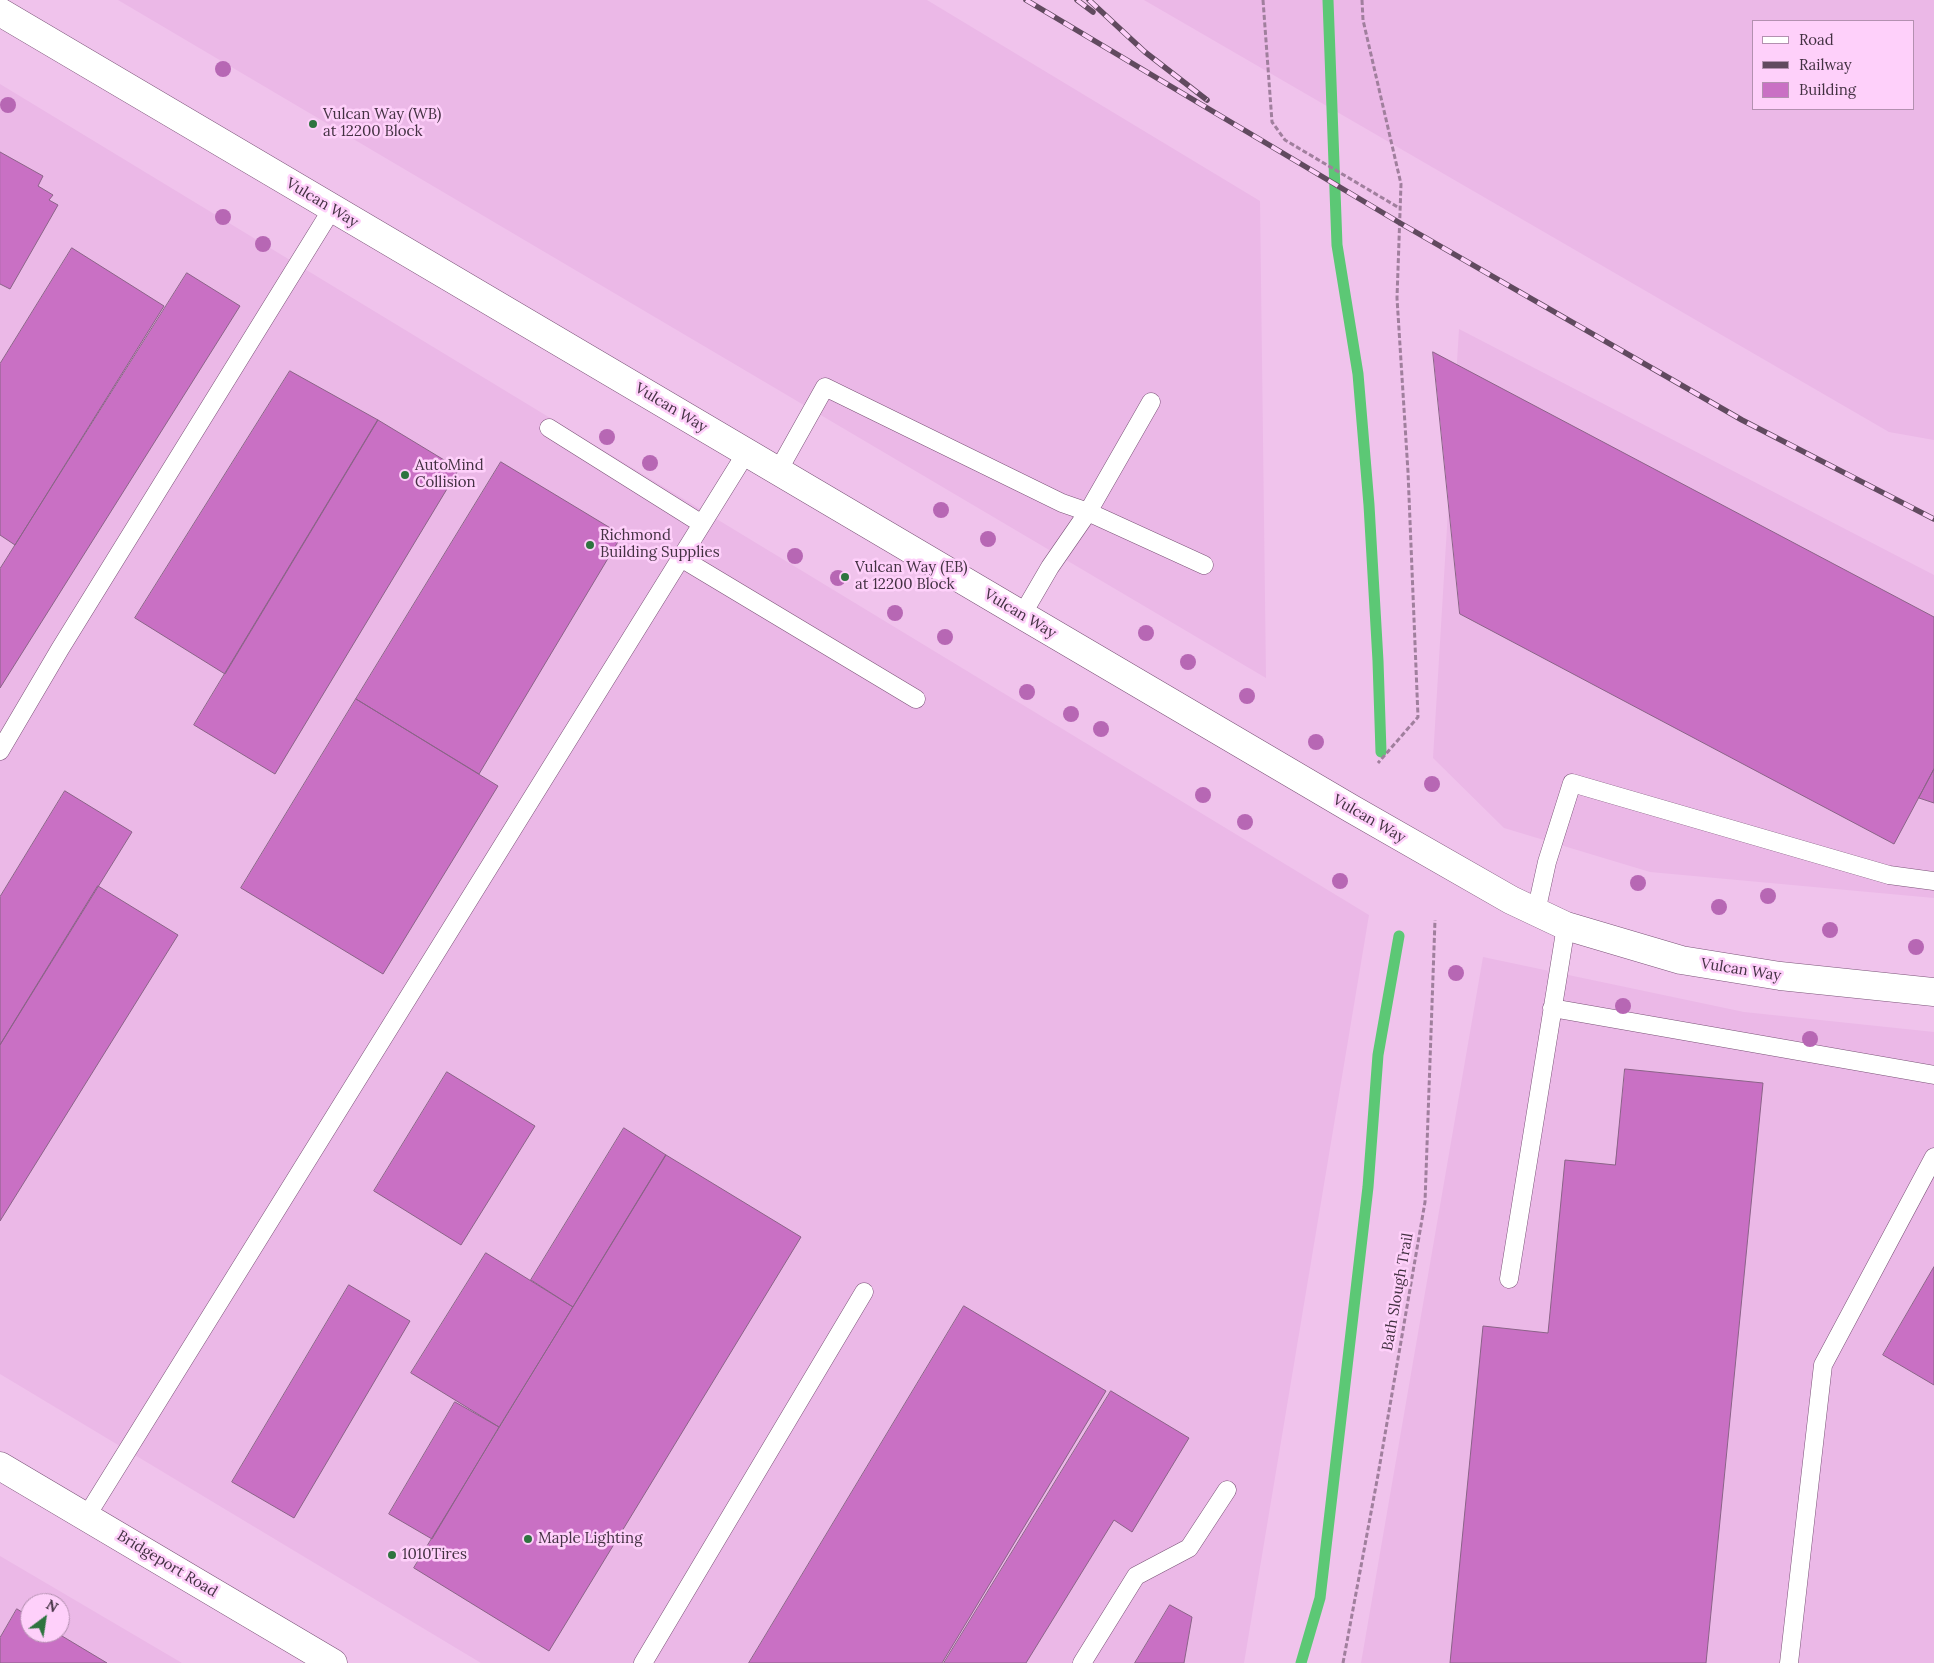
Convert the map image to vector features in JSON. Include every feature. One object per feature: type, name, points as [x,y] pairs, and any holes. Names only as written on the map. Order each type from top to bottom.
[{"type":"street","name":"Vulcan Way","points":[[0,12],[1022,615],[1466,875],[1536,912],[1566,926],[1681,960],[1780,976],[1934,992]]},
{"type":"street","name":"Bridgeport Road","points":[[0,1466],[333,1663]]},
{"type":"lane","points":[[0,751],[60,649],[332,209]]},
{"type":"lane","points":[[778,471],[825,387],[1062,503],[1088,512],[1204,565]]},
{"type":"lane","points":[[1022,615],[1053,562],[1088,512],[1151,402]]},
{"type":"lane","points":[[549,428],[702,524]]},
{"type":"lane","points":[[86,1516],[746,453]]},
{"type":"lane","points":[[681,558],[916,699]]},
{"type":"lane","points":[[1536,912],[1547,862],[1572,784],[1889,875],[1934,881]]},
{"type":"lane","points":[[1509,1279],[1566,926]]},
{"type":"lane","points":[[1552,1008],[1934,1075]]},
{"type":"lane","points":[[1789,1663],[1823,1365],[1934,1157]]},
{"type":"lane","points":[[643,1663],[864,1292]]},
{"type":"lane","points":[[1082,1663],[1136,1576],[1189,1548],[1227,1490]]},
{"type":"path","points":[[1263,0],[1272,122],[1285,140],[1401,208]]},
{"type":"path","points":[[1362,0],[1362,20],[1401,184],[1396,298],[1408,472],[1418,716],[1378,764]]},
{"type":"path","name":"Bath Slough Trail","points":[[1343,1663],[1378,1475],[1425,1202],[1434,920]]},
{"type":"shaded area","points":[[118,0],[927,0],[1260,201],[1266,678]]},
{"type":"shaded area","points":[[1144,0],[1934,0],[1934,440],[1889,432]]},
{"type":"shaded area","points":[[0,84],[1369,915],[1244,1663],[481,1663],[0,1374]]},
{"type":"shaded area","points":[[1459,329],[1934,575],[1934,898],[1650,872],[1504,828],[1433,758]]},
{"type":"shaded area","points":[[1483,957],[1744,1012],[1934,1032],[1934,1663],[1361,1663]]},
{"type":"shaded area","points":[[0,1556],[63,1593],[20,1593],[20,1643],[70,1643],[70,1597],[182,1663],[0,1663]]},
{"type":"building","points":[[0,152],[43,176],[38,186],[53,195],[49,200],[58,205],[10,289],[0,284]]},
{"type":"building","points":[[72,248],[164,306],[15,545],[0,535],[0,364]]},
{"type":"building","points":[[187,273],[240,306],[0,688],[0,569]]},
{"type":"building","points":[[1433,352],[1934,617],[1934,769],[1894,844],[1460,614]]},
{"type":"building","points":[[290,371],[378,420],[225,674],[135,618]]},
{"type":"building","points":[[378,420],[459,469],[275,774],[194,725]]},
{"type":"building","points":[[501,462],[622,535],[479,774],[356,699]]},
{"type":"building","points":[[356,699],[498,786],[383,974],[241,888]]},
{"type":"building","points":[[1934,769],[1934,803],[1919,798]]},
{"type":"building","points":[[65,791],[132,832],[0,1045],[0,897]]},
{"type":"building","points":[[98,886],[178,935],[0,1221],[0,1045]]},
{"type":"building","points":[[1625,1069],[1763,1083],[1706,1663],[1450,1663],[1483,1326],[1548,1333],[1565,1160],[1615,1165]]},
{"type":"building","points":[[447,1072],[535,1126],[461,1245],[374,1191]]},
{"type":"building","points":[[624,1128],[666,1155],[573,1307],[531,1280]]},
{"type":"building","points":[[666,1155],[801,1237],[549,1651],[414,1568]]},
{"type":"building","points":[[486,1253],[573,1307],[499,1427],[411,1373]]},
{"type":"building","points":[[1934,1267],[1934,1385],[1883,1355]]},
{"type":"building","points":[[349,1285],[410,1321],[294,1518],[232,1482]]},
{"type":"building","points":[[964,1306],[1106,1391],[942,1663],[749,1663]]},
{"type":"building","points":[[1111,1391],[1189,1438],[1132,1532],[1114,1520],[1026,1663],[944,1663]]},
{"type":"building","points":[[455,1402],[499,1427],[432,1539],[389,1514]]},
{"type":"building","points":[[1170,1605],[1192,1617],[1184,1663],[1135,1663]]},
{"type":"building","points":[[17,1609],[20,1611],[20,1643],[70,1643],[70,1641],[107,1663],[0,1663],[0,1638]]},
{"type":"waterway","points":[[1328,0],[1337,245],[1358,374],[1369,505],[1381,752]]},
{"type":"waterway","points":[[1301,1663],[1320,1598],[1368,1187],[1378,1055],[1399,936]]},
{"type":"railway","points":[[1026,0],[1400,223],[1742,420],[1934,519]]},
{"type":"railway","points":[[1077,0],[1093,12]]},
{"type":"railway","points":[[1089,0],[1145,52],[1207,100]]},
{"type":"place","name":"Vulcan Way (WB) at 12200 Block","points":[[313,124]]},
{"type":"place","name":"AutoMind Collision","points":[[405,475]]},
{"type":"place","name":"Richmond Building Supplies","points":[[590,545]]},
{"type":"place","name":"Vulcan Way (EB) at 12200 Block","points":[[845,577]]},
{"type":"place","name":"Maple Lighting","points":[[528,1539]]},
{"type":"place","name":"1010Tires","points":[[392,1555]]}]
